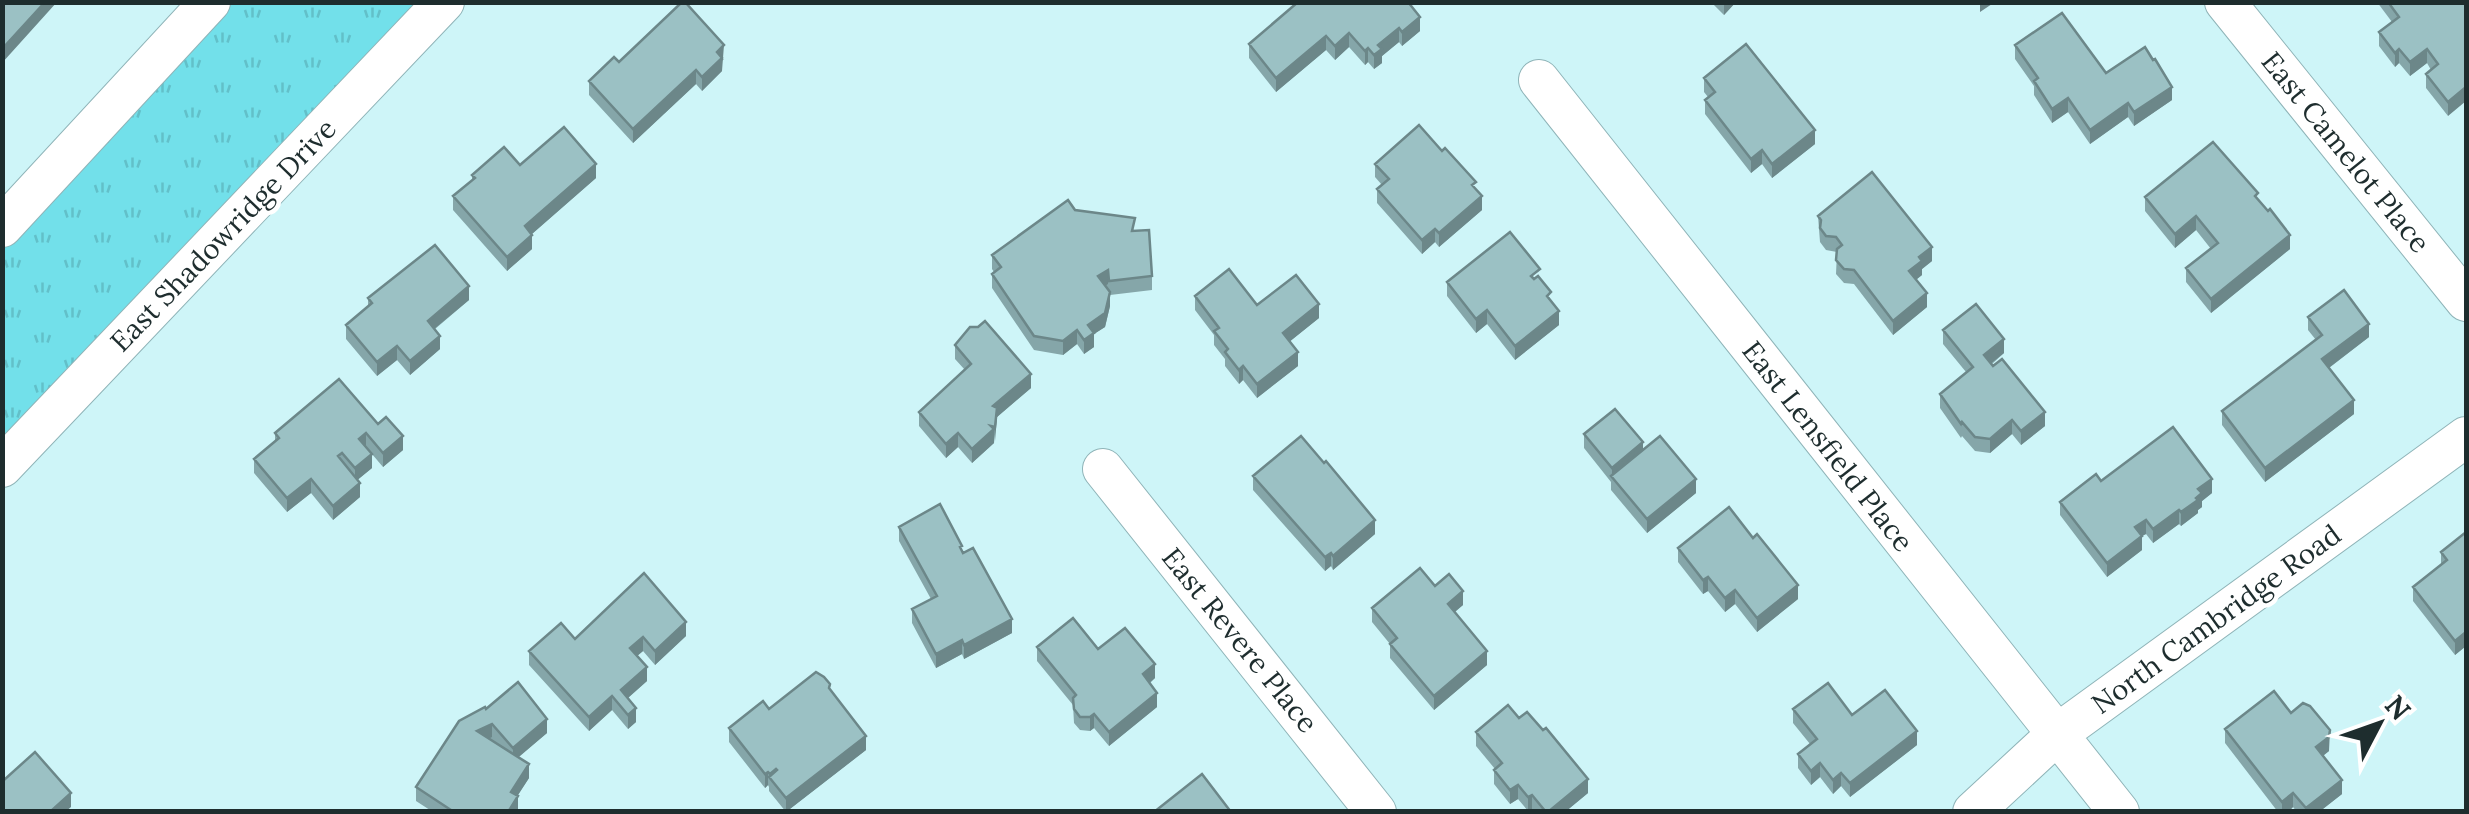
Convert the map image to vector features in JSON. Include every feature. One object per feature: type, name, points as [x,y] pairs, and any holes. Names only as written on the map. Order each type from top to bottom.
[{"type":"street","points":[[2,227],[210,2]]},
{"type":"street","name":"East Shadowridge Drive","points":[[2,467],[444,2]]},
{"type":"street","name":"East Camelot Place","points":[[2225,2],[2466,301]]},
{"type":"street","name":"East Lensfield Place","points":[[1539,80],[2119,812]]},
{"type":"street","name":"North Cambridge Road","points":[[1973,812],[2056,735],[2466,437]]},
{"type":"street","name":"East Revere Place","points":[[1103,469],[1376,812]]},
{"type":"green space","points":[[210,3],[444,3],[3,467],[2,227]]},
{"type":"building","points":[[2,2],[45,2],[2,49]]},
{"type":"building","points":[[682,2],[724,45],[717,52],[722,58],[702,77],[696,70],[633,129],[589,81],[614,57],[619,62]]},
{"type":"building","points":[[1298,2],[1408,2],[1420,17],[1378,45],[1382,49],[1374,55],[1349,33],[1335,46],[1326,36],[1276,78],[1249,44]]},
{"type":"building","points":[[2388,2],[2466,2],[2466,87],[2448,102],[2426,74],[2438,64],[2427,49],[2410,62],[2399,49],[2395,53],[2379,32],[2399,17]]},
{"type":"building","points":[[2062,13],[2106,73],[2145,47],[2172,87],[2134,112],[2128,103],[2090,130],[2068,98],[2052,109],[2034,81],[2038,78],[2015,45]]},
{"type":"building","points":[[1746,44],[1815,130],[1772,164],[1762,150],[1751,159],[1705,100],[1715,92],[1704,78]]},
{"type":"building","points":[[1419,125],[1476,182],[1472,185],[1482,196],[1439,233],[1435,229],[1422,240],[1377,189],[1389,179],[1375,164]]},
{"type":"building","points":[[564,127],[596,164],[525,226],[532,235],[507,257],[453,196],[504,147],[520,165]]},
{"type":"building","points":[[2213,142],[2290,235],[2211,299],[2186,268],[2218,243],[2196,216],[2175,234],[2145,197]]},
{"type":"building","points":[[1872,172],[1932,247],[1909,271],[1927,293],[1893,321],[1854,270],[1844,269],[1836,260],[1837,249],[1842,245],[1836,237],[1826,236],[1818,216]]},
{"type":"building","points":[[1068,200],[1075,210],[1135,218],[1132,231],[1149,230],[1152,276],[1109,281],[1108,270],[1098,276],[1110,292],[1105,313],[1088,325],[1094,333],[1084,340],[1077,330],[1063,341],[1034,336],[992,274],[1001,267],[992,255]]},
{"type":"building","points":[[1510,232],[1540,269],[1531,276],[1538,276],[1551,292],[1547,296],[1559,311],[1515,346],[1487,310],[1476,319],[1447,282]]},
{"type":"building","points":[[435,245],[469,286],[428,321],[440,336],[410,361],[397,346],[377,362],[346,325],[372,303],[368,298]]},
{"type":"building","points":[[1229,269],[1257,305],[1296,275],[1319,304],[1283,333],[1298,352],[1257,384],[1225,352],[1228,349],[1214,331],[1219,328],[1195,296]]},
{"type":"building","points":[[2344,290],[2369,324],[2322,359],[2354,400],[2265,468],[2222,411],[2322,335],[2308,317]]},
{"type":"building","points":[[1976,304],[2004,339],[1984,355],[1993,366],[2002,359],[2045,412],[2021,431],[2012,420],[1990,439],[1975,437],[1940,394],[1973,367],[1943,330]]},
{"type":"building","points":[[985,321],[1031,374],[993,406],[997,408],[995,427],[991,426],[994,429],[972,449],[958,433],[946,444],[919,412],[971,364],[955,345],[970,327]]},
{"type":"building","points":[[339,379],[378,424],[386,417],[403,436],[383,453],[366,433],[359,439],[372,454],[355,468],[342,453],[338,456],[360,483],[333,506],[311,479],[287,498],[254,459],[279,438],[275,433]]},
{"type":"building","points":[[1615,409],[1643,442],[1612,468],[1584,434]]},
{"type":"building","points":[[2173,427],[2212,479],[2198,489],[2202,493],[2198,500],[2181,512],[2153,529],[2146,520],[2135,527],[2142,536],[2107,563],[2060,502],[2096,474],[2101,481]]},
{"type":"building","points":[[1301,436],[1375,520],[1333,556],[1331,553],[1325,557],[1253,476]]},
{"type":"building","points":[[1660,436],[1696,479],[1647,519],[1611,476]]},
{"type":"building","points":[[940,504],[963,553],[973,548],[1012,619],[964,645],[962,640],[936,654],[912,609],[937,596],[899,527]]},
{"type":"building","points":[[1729,507],[1753,538],[1757,534],[1798,585],[1757,618],[1735,590],[1725,598],[1708,577],[1703,580],[1678,548]]},
{"type":"building","points":[[2466,532],[2466,632],[2455,641],[2413,587],[2447,560],[2441,552]]},
{"type":"building","points":[[1420,568],[1435,586],[1449,574],[1463,591],[1448,604],[1487,651],[1434,696],[1390,644],[1397,638],[1372,608]]},
{"type":"building","points":[[644,573],[686,622],[655,651],[643,637],[630,648],[647,667],[621,690],[636,708],[628,715],[612,696],[589,717],[529,651],[561,623],[575,639]]},
{"type":"building","points":[[1073,618],[1098,649],[1125,628],[1155,664],[1143,674],[1157,693],[1109,732],[1094,714],[1080,717],[1074,709],[1076,695],[1037,647]]},
{"type":"building","points":[[816,672],[830,684],[829,688],[866,736],[786,798],[769,777],[777,770],[765,774],[729,728],[763,701],[769,709]]},
{"type":"building","points":[[518,682],[547,719],[513,748],[492,724],[477,731],[529,764],[511,792],[518,796],[508,812],[454,812],[416,787],[459,721],[486,709]]},
{"type":"building","points":[[1828,683],[1852,715],[1885,690],[1917,731],[1850,783],[1841,773],[1833,780],[1820,763],[1811,771],[1798,754],[1817,739],[1793,709]]},
{"type":"building","points":[[2274,691],[2291,713],[2303,703],[2310,706],[2330,730],[2329,737],[2316,747],[2342,780],[2306,808],[2293,793],[2282,802],[2225,729]]},
{"type":"building","points":[[1508,705],[1519,718],[1527,712],[1543,730],[1546,728],[1588,779],[1548,812],[1518,785],[1510,790],[1494,770],[1502,763],[1476,732]]},
{"type":"building","points":[[35,752],[71,793],[50,812],[2,812],[2,778]]},
{"type":"building","points":[[1202,774],[1231,812],[1154,812]]}]
